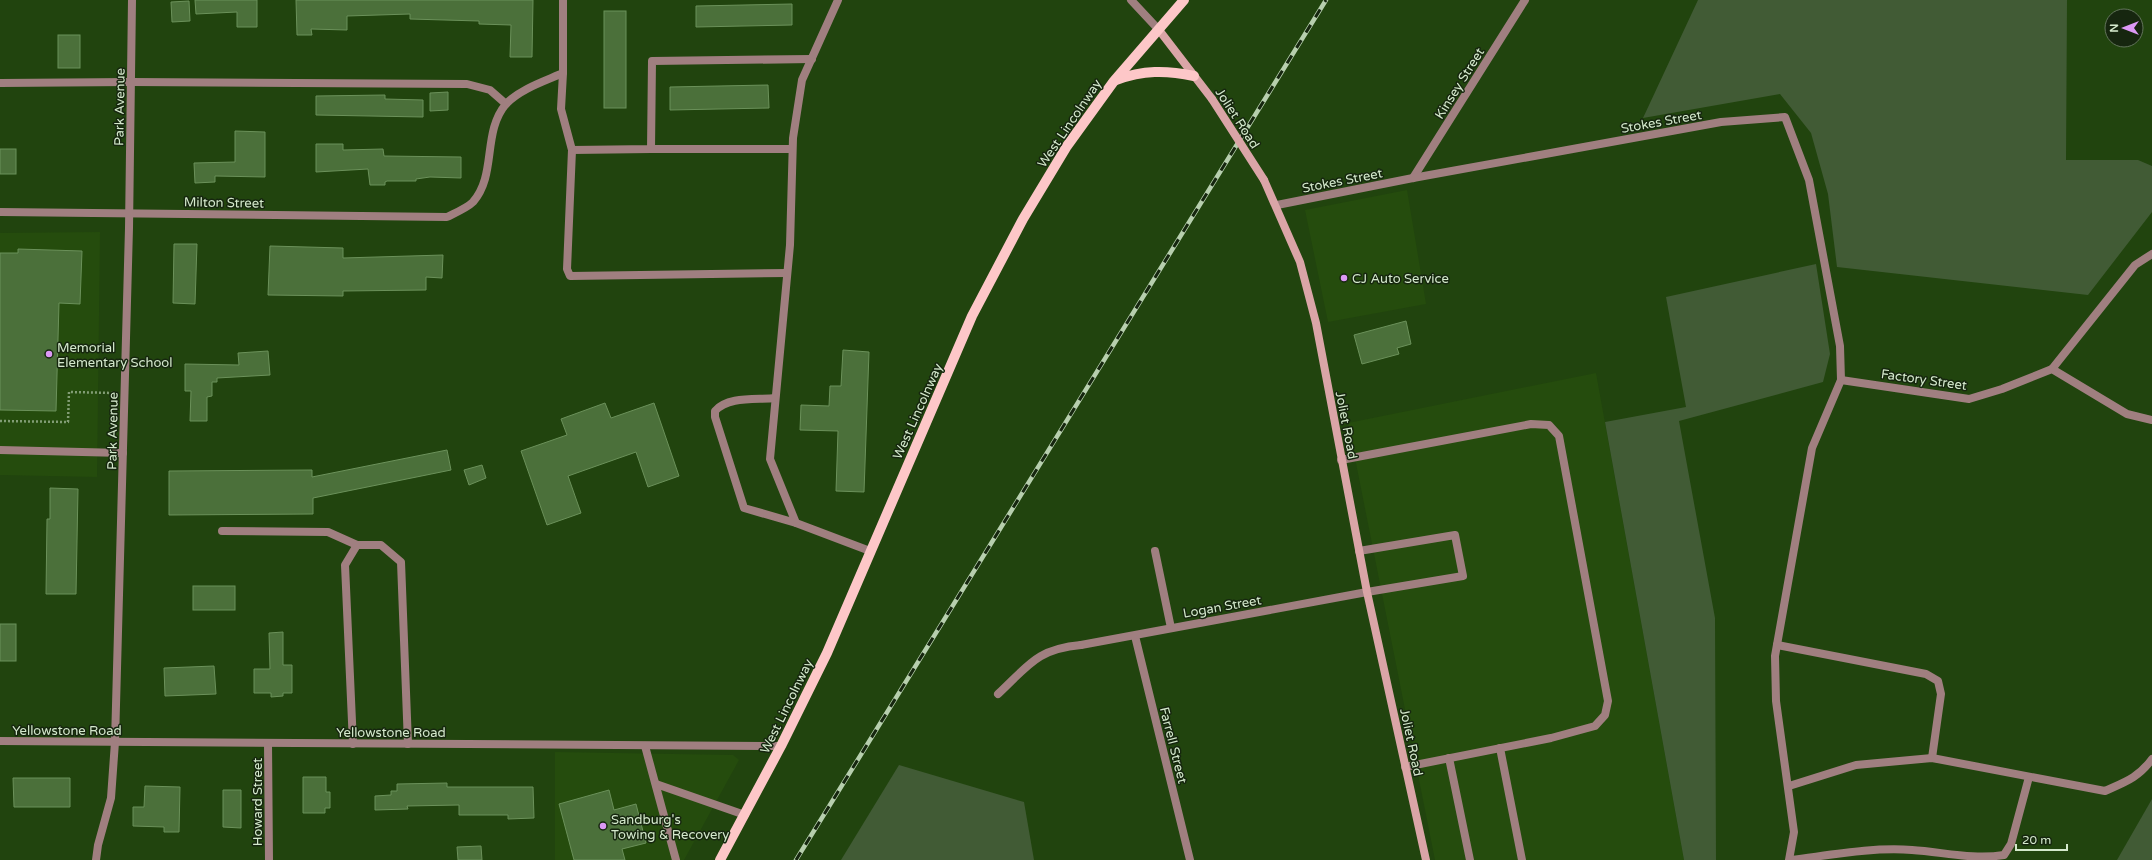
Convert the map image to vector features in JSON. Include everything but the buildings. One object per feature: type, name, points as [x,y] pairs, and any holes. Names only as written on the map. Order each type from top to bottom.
[{"type":"main road","name":"West Lincolnway","points":[[720,860],[781,746],[827,653],[870,550],[972,316],[1023,219],[1067,146],[1114,81],[1184,0]]},
{"type":"main road","name":"Joliet Road","points":[[1158,30],[1212,99],[1264,180],[1277,205],[1300,262],[1316,323],[1367,592],[1426,860]]},
{"type":"main road","points":[[1114,81],[1130,74],[1162,70],[1194,76]]},
{"type":"street","name":"Park Avenue","points":[[96,860],[98,845],[112,798],[116,742],[132,82],[132,0]]},
{"type":"street","points":[[564,0],[561,109],[572,150],[567,269],[570,276],[787,273]]},
{"type":"street","points":[[796,523],[770,459],[790,245],[792,149],[802,80],[838,0]]},
{"type":"street","points":[[1131,0],[1158,30]]},
{"type":"street","name":"Kinsey Street","points":[[1413,178],[1525,0]]},
{"type":"street","points":[[651,149],[652,61],[812,59]]},
{"type":"street","points":[[0,83],[132,82],[467,84],[490,90],[506,104],[524,91],[563,73]]},
{"type":"street","name":"Milton Street","points":[[0,212],[129,212],[447,217],[473,202],[484,180],[492,128],[506,104]]},
{"type":"street","name":"Stokes Street","points":[[1277,205],[1413,178],[1721,122],[1785,117],[1809,180],[1840,346],[1841,380]]},
{"type":"street","points":[[572,150],[792,149]]},
{"type":"street","points":[[2152,254],[2135,265],[2052,369],[2127,414],[2152,420]]},
{"type":"street","name":"Factory Street","points":[[1841,380],[1969,399],[2002,389],[2052,369]]},
{"type":"street","points":[[1841,380],[1812,448],[1775,656],[1776,701],[1789,786],[1794,832],[1790,860],[1870,850],[1912,850],[1989,857],[2004,855],[2011,844],[2029,776]]},
{"type":"street","points":[[775,398],[728,402],[721,405],[715,411],[715,417],[744,508],[796,523],[870,550]]},
{"type":"street","points":[[1341,460],[1531,424],[1549,425],[1559,436],[1608,701],[1605,715],[1595,726],[1551,738],[1405,767]]},
{"type":"street","points":[[0,450],[123,453]]},
{"type":"street","points":[[222,531],[328,532],[357,545],[381,545],[401,562],[408,744]]},
{"type":"street","name":"Logan Street","points":[[998,694],[1038,656],[1061,647],[1135,636],[1170,628],[1463,576],[1455,535],[1359,551]]},
{"type":"street","points":[[353,744],[345,565],[357,545]]},
{"type":"street","points":[[1154,551],[1170,628]]},
{"type":"street","name":"Farrell Street","points":[[1135,636],[1190,860]]},
{"type":"street","points":[[1777,645],[1926,674],[1938,681],[1941,694],[1932,758]]},
{"type":"street","name":"Yellowstone Road","points":[[0,741],[781,746]]},
{"type":"street","name":"Howard Street","points":[[268,743],[269,860]]},
{"type":"street","points":[[645,746],[676,860]]},
{"type":"street","points":[[1500,748],[1522,860]]},
{"type":"street","points":[[1449,758],[1470,860]]},
{"type":"street","points":[[1789,786],[1856,765],[1932,758],[2104,791],[2130,780],[2143,771],[2152,759]]},
{"type":"street","points":[[656,784],[745,815]]},
{"type":"path","points":[[0,421],[68,422],[69,392],[125,394]]},
{"type":"shaded area","points":[[1698,0],[2067,0],[2066,160],[2138,160],[2152,166],[2152,212],[2088,295],[1837,267],[1828,194],[1811,133],[1780,94],[1643,118]]},
{"type":"shaded area","points":[[1407,190],[1426,304],[1328,322],[1305,210]]},
{"type":"shaded area","name":"Memorial Elementary School","points":[[100,232],[97,477],[0,475],[0,233]]},
{"type":"shaded area","points":[[1816,264],[1830,354],[1823,382],[1679,421],[1715,618],[1716,860],[1684,860],[1605,422],[1686,407],[1666,297]]},
{"type":"shaded area","points":[[1596,373],[1684,860],[1435,860],[1348,423]]},
{"type":"shaded area","points":[[555,752],[733,755],[739,760],[684,860],[555,860]]},
{"type":"shaded area","points":[[899,765],[1024,802],[1034,860],[841,860]]},
{"type":"shaded area","points":[[2152,799],[2152,860],[2117,860]]},
{"type":"railway","points":[[796,860],[1326,0]]},
{"type":"place","name":"CJ Auto Service","points":[[1344,278]]},
{"type":"place","name":"Memorial Elementary School","points":[[49,354]]},
{"type":"place","name":"Sandburg's Towing & Recovery","points":[[603,826]]}]
